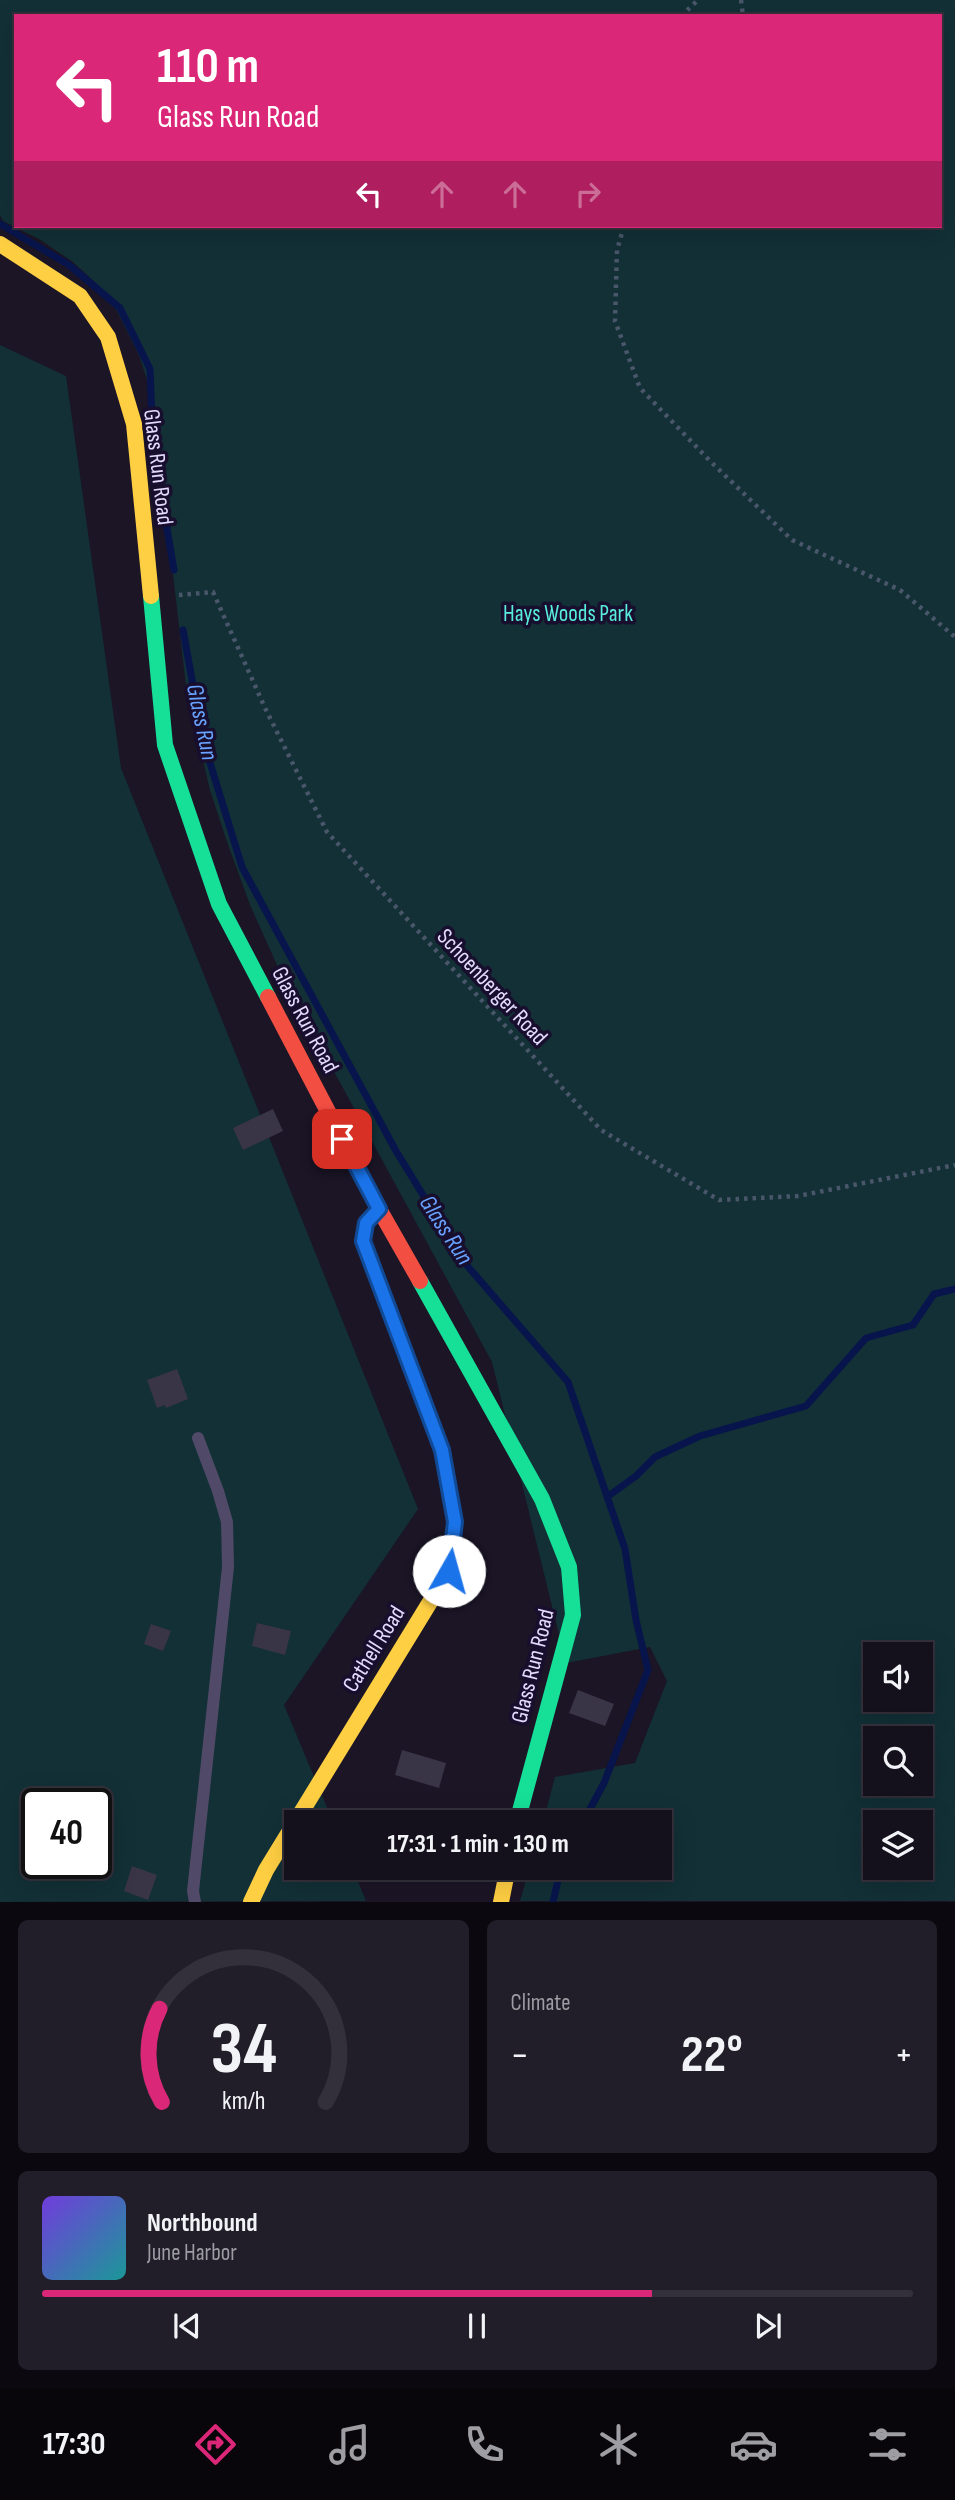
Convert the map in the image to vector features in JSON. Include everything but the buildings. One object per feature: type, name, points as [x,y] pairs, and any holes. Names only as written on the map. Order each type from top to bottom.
[{"type":"main road","name":"Glass Run Road","points":[[0,244],[80,296],[108,337],[134,425],[165,745],[219,904],[379,1209],[542,1499],[569,1567],[573,1615],[520,1810]]},
{"type":"main road","name":"Cathell Road","points":[[251,1902],[265,1870],[449,1571],[455,1522],[442,1450],[363,1241],[366,1223],[379,1209]]},
{"type":"main road","points":[[501,1902],[505,1880]]},
{"type":"lane","points":[[195,1902],[193,1891],[228,1567],[227,1522],[198,1438]]},
{"type":"path","points":[[683,14],[698,0]]},
{"type":"path","points":[[623,228],[617,250],[615,321],[640,388],[709,460],[792,540],[900,590],[955,637]]},
{"type":"path","name":"Schoenberger Road","points":[[150,597],[213,592],[265,708],[327,832],[601,1130],[719,1199],[798,1196],[955,1165]]},
{"type":"green space","name":"Hays Woods Park","points":[[0,0],[955,0],[955,1901],[520,1901],[526,1880],[672,1880],[672,1810],[546,1810],[555,1777],[635,1763],[667,1681],[650,1647],[566,1663],[492,1362],[281,974],[250,905],[210,790],[187,694],[156,429],[148,383],[139,355],[117,311],[97,284],[73,262],[17,228],[942,228],[942,14],[14,14],[14,226],[3,221],[0,215]]},
{"type":"green space","points":[[0,345],[66,376],[121,768],[418,1509],[284,1705],[328,1810],[284,1810],[284,1880],[357,1880],[366,1901],[0,1902]]},
{"type":"waterway","name":"Glass Run","points":[[0,224],[69,265],[120,308],[150,369],[153,446],[174,570]]},
{"type":"waterway","name":"Glass Run","points":[[183,630],[203,740],[242,867],[396,1151],[464,1262],[568,1382],[625,1549],[636,1620],[648,1670],[604,1783],[589,1810]]},
{"type":"waterway","points":[[607,1497],[636,1476],[655,1457],[700,1436],[806,1406],[866,1338],[913,1325],[934,1294],[955,1289]]},
{"type":"waterway","name":"Glass Run","points":[[553,1902],[558,1880]]},
{"type":"traffic: fast","points":[[151,596],[165,745],[219,904],[268,997]]},
{"type":"traffic: fast","points":[[379,1209],[366,1223],[363,1241],[442,1450],[447,1478]]},
{"type":"traffic: fast","points":[[420,1281],[542,1499],[569,1567],[573,1615],[520,1810]]},
{"type":"traffic: slow","points":[[0,244],[80,296],[108,337],[134,424],[151,596]]},
{"type":"traffic: slow","points":[[251,1902],[266,1870],[449,1571],[455,1523],[447,1478]]},
{"type":"traffic: slow","points":[[501,1902],[505,1880]]},
{"type":"traffic: jam","points":[[268,997],[379,1209],[420,1281]]},
{"type":"route","points":[[342,1139],[379,1209],[366,1223],[363,1241],[442,1450],[455,1522],[449,1571]]}]
